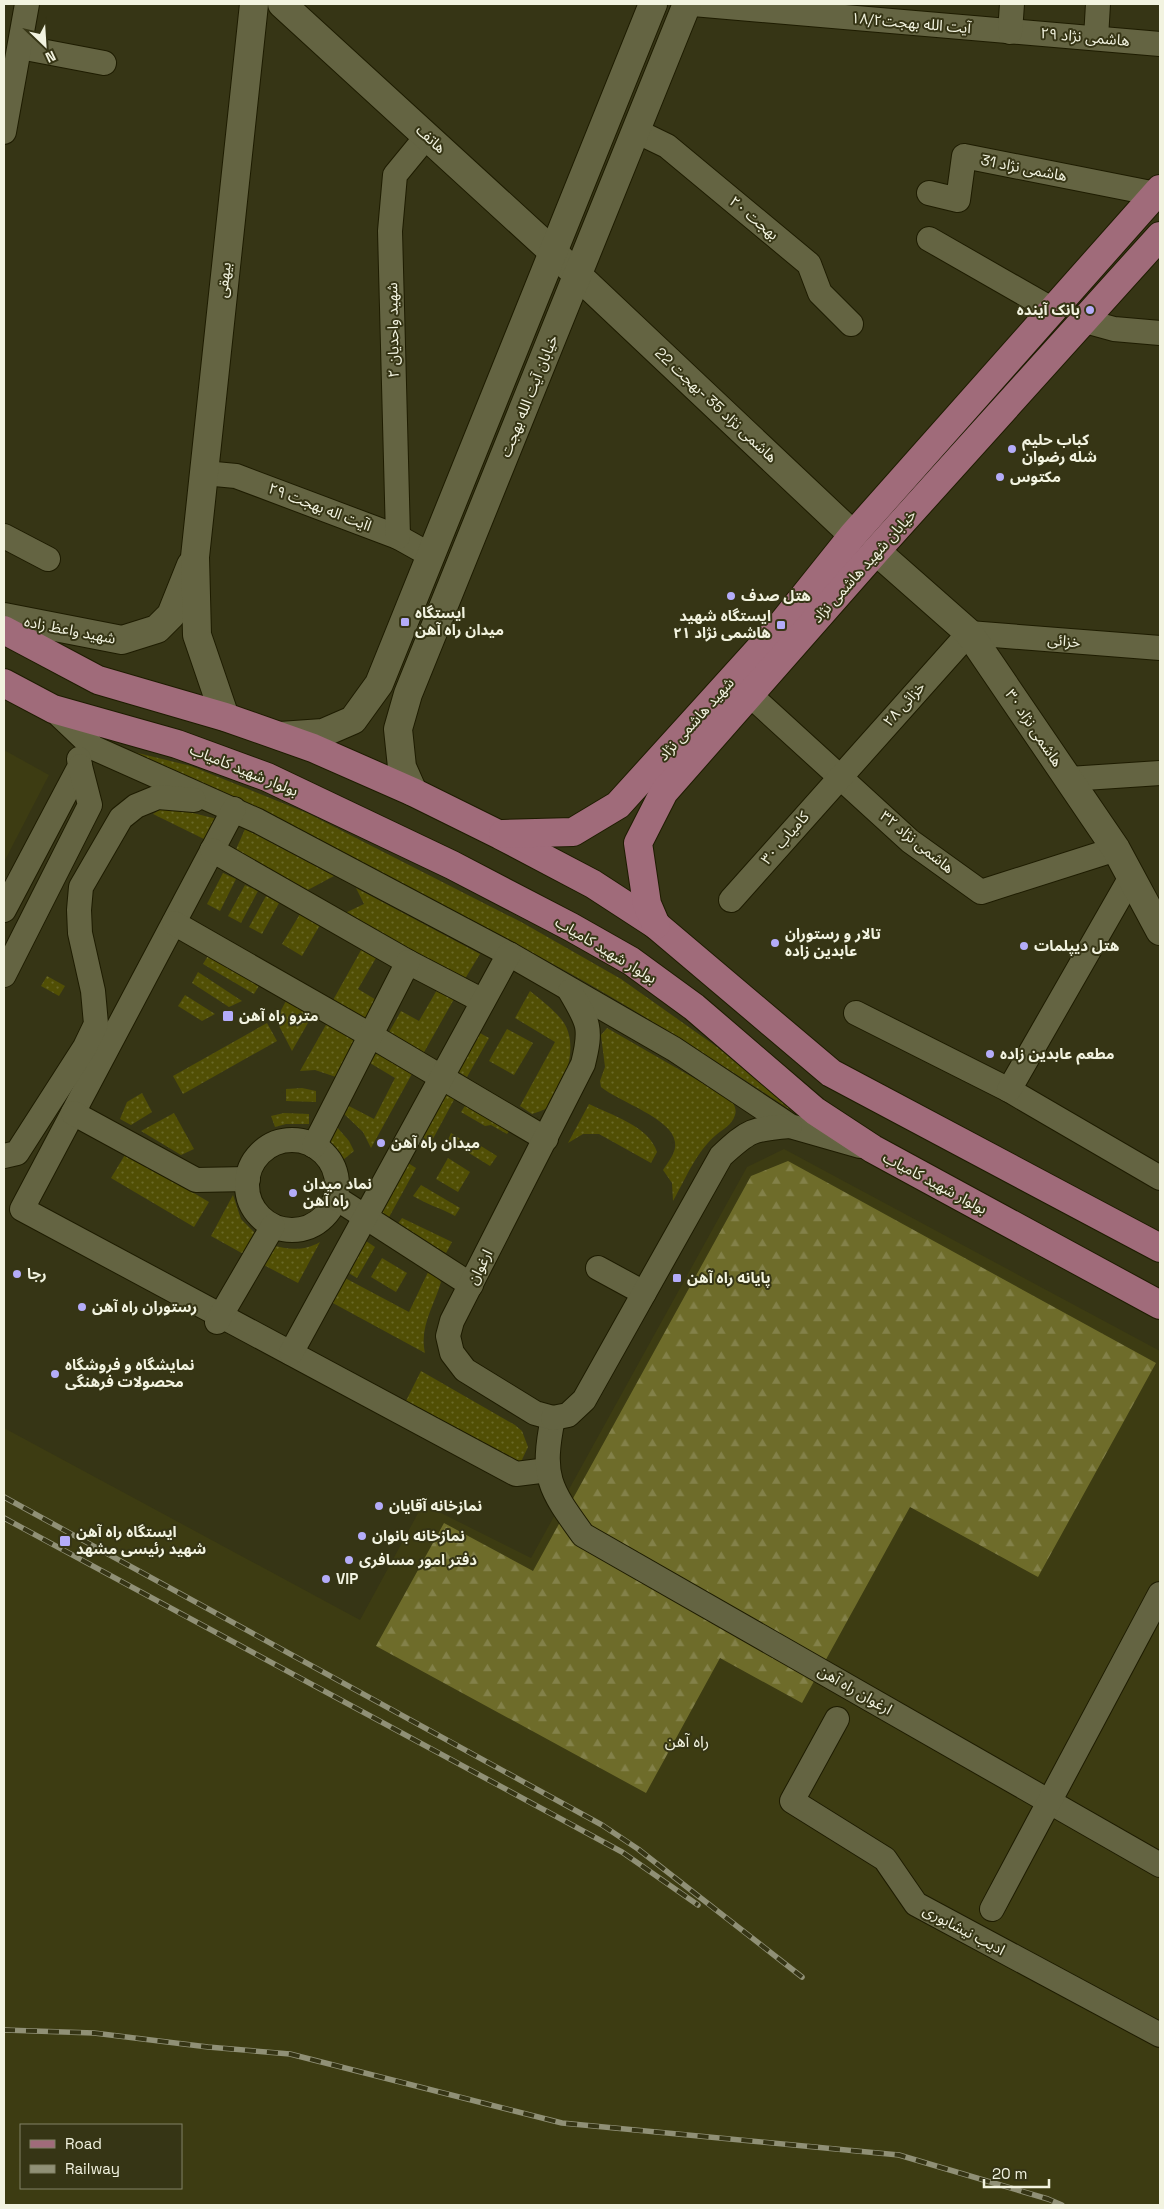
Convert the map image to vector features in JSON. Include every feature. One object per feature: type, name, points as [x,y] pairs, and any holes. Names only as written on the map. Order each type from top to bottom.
[{"type":"main road","name":"خیابان شهید هاشمی نژاد","points":[[853,535],[1158,192]]},
{"type":"main road","name":"خیابان شهید هاشمی نژاد","points":[[656,925],[647,904],[638,843],[664,792],[876,551],[1160,236]]},
{"type":"main road","name":"شهید هاشمی نژاد","points":[[500,834],[573,832],[618,805],[781,625],[853,535]]},
{"type":"main road","points":[[4,630],[98,680],[225,717],[312,748],[413,792],[500,834],[593,884],[656,925],[831,1073],[1160,1248]]},
{"type":"main road","name":"بولوار شهید کامیاب","points":[[4,684],[53,709],[177,744],[267,777],[452,865],[571,927],[631,961],[694,1007],[815,1111],[873,1149],[1160,1305]]},
{"type":"main road","points":[[618,805],[622,818],[628,823],[642,825],[648,822]]},
{"type":"street","points":[[4,132],[27,4]]},
{"type":"street","name":"بیهقی","points":[[195,557],[254,4]]},
{"type":"street","name":"هاتف","points":[[282,4],[578,275]]},
{"type":"street","name":"خیابان آیت الله بهجت","points":[[280,736],[323,733],[353,720],[379,684],[653,4]]},
{"type":"street","name":"خیابان آیت الله بهجت","points":[[413,792],[402,767],[398,729],[408,694],[687,4]]},
{"type":"street","name":"آیت الله بهجت۱۸/۲","points":[[693,4],[1010,32]]},
{"type":"street","points":[[1010,32],[1012,4]]},
{"type":"street","points":[[1096,38],[1098,4]]},
{"type":"street","name":"هاشمی نژاد ۲۹","points":[[1010,32],[1160,44]]},
{"type":"street","points":[[20,47],[104,63]]},
{"type":"street","name":"بهجت ۲۰","points":[[636,131],[667,146],[809,264],[820,293],[851,324]]},
{"type":"street","name":"شهید واحدیان ۲","points":[[398,536],[390,231],[395,174],[428,136]]},
{"type":"street","name":"هاشمی نژاد 31","points":[[929,194],[958,200],[964,156],[1158,192]]},
{"type":"street","points":[[929,239],[1053,310]]},
{"type":"street","name":"هاشمی نژاد 35 -بهجت 22","points":[[578,275],[853,535]]},
{"type":"street","points":[[1085,321],[1114,329],[1160,333]]},
{"type":"street","name":"اآیت اله بهجت ۲۹","points":[[204,473],[236,476],[398,536],[432,556]]},
{"type":"street","points":[[4,536],[48,559]]},
{"type":"street","name":"هاشمی نژاد ۳۰","points":[[876,551],[969,633],[1116,849],[1160,931]]},
{"type":"street","points":[[195,557],[197,635],[225,717]]},
{"type":"street","name":"شهید واعظ زاده","points":[[4,617],[122,640],[156,629],[171,614],[195,557]]},
{"type":"street","name":"خزائی","points":[[969,633],[1160,648]]},
{"type":"street","name":"خزائی ۲۸","points":[[840,775],[969,633]]},
{"type":"street","name":"هاشمی نژاد ۳۲","points":[[750,695],[840,775],[910,841],[981,892],[1116,849]]},
{"type":"street","points":[[4,975],[90,805],[78,757],[53,709]]},
{"type":"street","points":[[53,709],[94,748],[224,805],[509,954],[570,991],[674,1049],[790,1126],[873,1149]]},
{"type":"street","points":[[4,910],[80,766]]},
{"type":"street","points":[[1069,779],[1160,773]]},
{"type":"street","name":"کامیاب ۳۰","points":[[731,900],[840,775]]},
{"type":"street","points":[[4,1173],[10,1155],[85,1047],[96,1024],[93,992],[80,933],[81,887],[121,818],[136,806],[158,797],[224,805]]},
{"type":"street","points":[[224,805],[212,850],[22,1209],[219,1319],[291,1353],[516,1474],[548,1470],[546,1452],[553,1418],[568,1415],[584,1400],[721,1156],[745,1134],[766,1128],[790,1126]]},
{"type":"street","points":[[212,850],[408,962],[483,1001]]},
{"type":"street","points":[[1009,1090],[1131,877]]},
{"type":"street","points":[[174,923],[370,1034],[546,1139]]},
{"type":"street","points":[[291,1353],[509,954]]},
{"type":"street","points":[[314,1146],[408,962]]},
{"type":"street","name":"ارغوان","points":[[553,1418],[535,1413],[465,1370],[452,1353],[448,1336],[452,1321],[575,1083],[589,1038],[588,1026],[570,991]]},
{"type":"street","points":[[856,1013],[1009,1090],[1160,1178]]},
{"type":"street","points":[[73,1113],[196,1180],[248,1179]]},
{"type":"street","points":[[285,1141],[300,1141],[314,1146],[326,1155],[334,1168],[338,1183],[336,1198],[329,1212],[318,1223],[304,1229],[288,1230],[274,1226],[262,1218],[253,1207],[248,1194],[248,1179],[252,1166],[260,1154],[272,1146],[285,1141]]},
{"type":"street","points":[[336,1198],[471,1285]]},
{"type":"street","points":[[219,1319],[274,1226]]},
{"type":"street","points":[[598,1268],[644,1292]]},
{"type":"street","name":"ارغوان راه آهن","points":[[548,1470],[550,1482],[560,1504],[583,1535],[1160,1865]]},
{"type":"street","points":[[992,1910],[1160,1594]]},
{"type":"street","name":"ادیب نیشابوری","points":[[837,1718],[792,1801],[885,1859],[916,1904],[1160,2036]]},
{"type":"shaded area","points":[[109,746],[191,766],[307,813],[523,923],[621,979],[717,1047],[806,1120],[632,1010],[516,944],[343,857]]},
{"type":"shaded area","points":[[4,750],[49,775],[4,862]]},
{"type":"shaded area","points":[[177,809],[217,819],[206,840],[153,814],[159,810]]},
{"type":"shaded area","points":[[245,829],[334,876],[304,892],[234,854]]},
{"type":"shaded area","points":[[223,873],[236,879],[220,911],[207,904]]},
{"type":"shaded area","points":[[245,885],[258,891],[241,923],[228,916]]},
{"type":"shaded area","points":[[356,888],[480,954],[463,982],[343,914],[364,904]]},
{"type":"shaded area","points":[[266,896],[279,903],[262,934],[249,927]]},
{"type":"shaded area","points":[[300,914],[320,925],[302,956],[282,944]]},
{"type":"shaded area","points":[[365,943],[380,951],[358,989],[378,1001],[367,1022],[332,1002]]},
{"type":"shaded area","points":[[209,954],[260,984],[254,994],[203,964]]},
{"type":"shaded area","points":[[198,972],[242,1001],[229,1007],[192,983]]},
{"type":"shaded area","points":[[47,976],[65,986],[59,996],[41,986]]},
{"type":"shaded area","points":[[441,983],[458,992],[423,1054],[388,1034],[401,1011],[419,1021]]},
{"type":"shaded area","points":[[530,991],[561,1019],[568,1033],[570,1043],[568,1066],[560,1088],[548,1107],[532,1114],[520,1106],[555,1042],[515,1018]]},
{"type":"shaded area","points":[[185,995],[215,1014],[202,1021],[178,1006]]},
{"type":"shaded area","points":[[287,999],[313,1014],[292,1051],[276,1020]]},
{"type":"shaded area","points":[[267,1023],[277,1041],[183,1094],[173,1076]]},
{"type":"shaded area","points":[[327,1023],[358,1038],[336,1077],[315,1070],[300,1071]]},
{"type":"shaded area","points":[[607,1028],[732,1100],[736,1113],[732,1122],[703,1149],[673,1201],[672,1183],[663,1170],[675,1149],[672,1133],[655,1118],[601,1087],[600,1081],[605,1067],[601,1035]]},
{"type":"shaded area","points":[[507,1029],[533,1043],[514,1075],[489,1061]]},
{"type":"shaded area","points":[[478,1032],[489,1038],[467,1077],[457,1071]]},
{"type":"shaded area","points":[[378,1050],[413,1072],[371,1148],[363,1132],[343,1113],[347,1105],[374,1119],[395,1078],[370,1063]]},
{"type":"shaded area","points":[[302,1088],[316,1091],[316,1102],[286,1101],[286,1089]]},
{"type":"shaded area","points":[[446,1090],[456,1096],[428,1148],[417,1141]]},
{"type":"shaded area","points":[[142,1093],[152,1112],[131,1125],[120,1119],[127,1102]]},
{"type":"shaded area","points":[[468,1101],[512,1127],[507,1134],[491,1125],[485,1126],[461,1112]]},
{"type":"shaded area","points":[[589,1104],[628,1122],[646,1135],[653,1143],[657,1152],[651,1163],[599,1134],[583,1134],[568,1143]]},
{"type":"shaded area","points":[[174,1113],[194,1149],[181,1155],[141,1131]]},
{"type":"shaded area","points":[[284,1113],[309,1114],[309,1124],[286,1124],[275,1127],[271,1116]]},
{"type":"shaded area","points":[[336,1126],[349,1141],[354,1151],[338,1164],[324,1145]]},
{"type":"shaded area","points":[[451,1133],[470,1145],[476,1143],[497,1156],[490,1166],[448,1140]]},
{"type":"shaded area","points":[[784,1149],[1160,1351],[1160,2205],[4,2205],[4,1428],[360,1620],[423,1504],[531,1558],[747,1167]]},
{"type":"shaded area","points":[[126,1153],[209,1202],[194,1227],[111,1178]]},
{"type":"shaded area","points":[[448,1158],[470,1172],[458,1192],[436,1179]]},
{"type":"shaded area","points":[[408,1163],[416,1168],[388,1219],[379,1214]]},
{"type":"shaded area","points":[[421,1185],[460,1208],[455,1216],[413,1196]]},
{"type":"shaded area","points":[[233,1195],[241,1219],[259,1237],[247,1256],[211,1236]]},
{"type":"shaded area","points":[[402,1218],[452,1242],[446,1253],[397,1225]]},
{"type":"shaded area","points":[[366,1241],[375,1247],[357,1278],[347,1272]]},
{"type":"shaded area","points":[[320,1242],[298,1283],[260,1263],[272,1245],[296,1249]]},
{"type":"shaded area","points":[[382,1258],[407,1273],[396,1292],[371,1277]]},
{"type":"shaded area","points":[[430,1268],[441,1282],[426,1325],[424,1334],[425,1353],[331,1302],[345,1278],[409,1312]]},
{"type":"shaded area","points":[[421,1371],[515,1425],[522,1431],[528,1447],[518,1468],[404,1405]]},
{"type":"green space","points":[[788,1161],[1156,1363],[1038,1577],[910,1507],[802,1703],[720,1658],[646,1793],[376,1646],[444,1523],[533,1571],[751,1176]]},
{"type":"railway","points":[[4,1497],[602,1825],[638,1849],[802,1977]]},
{"type":"railway","points":[[4,1518],[622,1852],[698,1905]]},
{"type":"railway","points":[[4,2030],[94,2033],[208,2047],[290,2054],[562,2123],[899,2155],[1048,2199],[1062,2205]]},
{"type":"place","name":"بانک آینده","points":[[1090,310]]},
{"type":"place","name":"کباب حلیم شله رضوان","points":[[1012,449]]},
{"type":"place","name":"مکتوس","points":[[1000,477]]},
{"type":"place","name":"هتل صدف","points":[[731,596]]},
{"type":"place","name":"ایستگاه میدان راه آهن","points":[[405,622]]},
{"type":"place","name":"ایستگاه شهید هاشمی نژاد ۲۱","points":[[781,625]]},
{"type":"place","name":"تالار و رستوران عابدین زاده","points":[[775,943]]},
{"type":"place","name":"هتل دیپلمات","points":[[1024,946]]},
{"type":"place","name":"مترو راه آهن","points":[[228,1016]]},
{"type":"place","name":"مطعم عابدين زاده","points":[[990,1054]]},
{"type":"place","name":"میدان راه آهن","points":[[381,1143]]},
{"type":"place","name":"نماد میدان راه آهن","points":[[293,1193]]},
{"type":"place","name":"رجا","points":[[17,1274]]},
{"type":"place","name":"پایانه راه آهن","points":[[677,1278]]},
{"type":"place","name":"رستوران راه آهن","points":[[82,1307]]},
{"type":"place","name":"نمایشگاه و فروشگاه محصولات فرهنگی","points":[[55,1374]]},
{"type":"place","name":"نمازخانه آقایان","points":[[379,1506]]},
{"type":"place","name":"نمازخانه بانوان","points":[[362,1536]]},
{"type":"place","name":"ایستگاه راه آهن شهید رئیسی مشهد","points":[[65,1541]]},
{"type":"place","name":"دفتر امور مسافری","points":[[349,1560]]},
{"type":"place","name":"VIP","points":[[326,1579]]},
{"type":"district","name":"راه آهن","points":[[687,1741]]}]
